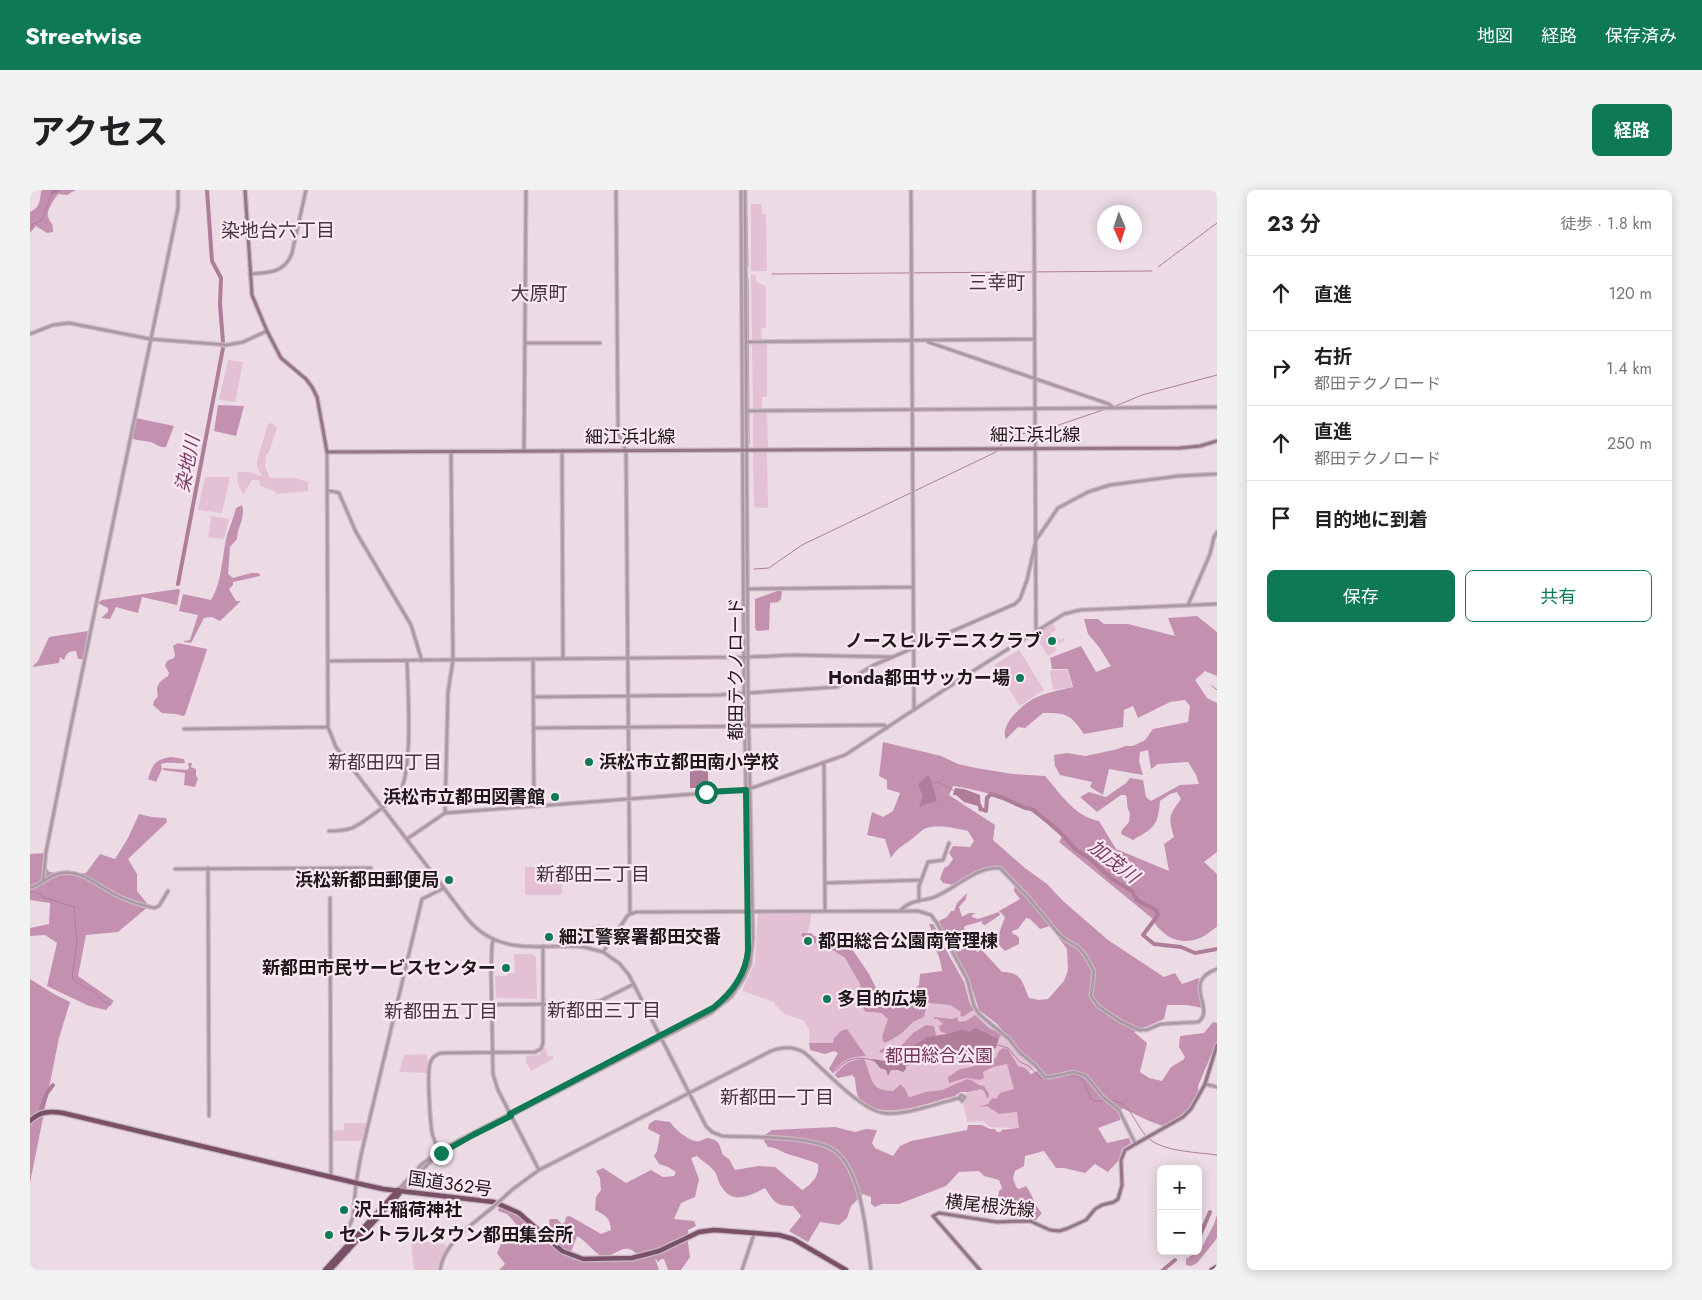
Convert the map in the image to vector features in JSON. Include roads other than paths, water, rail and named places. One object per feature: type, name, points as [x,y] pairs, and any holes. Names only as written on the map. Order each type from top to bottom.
[{"type":"highway","name":"国道362号","points":[[30,1121],[40,1114],[47,1112],[62,1113],[356,1184],[482,1200],[507,1207],[526,1219],[562,1251],[583,1259],[632,1258],[659,1251],[699,1232],[714,1230],[779,1235],[793,1239],[846,1270]]},
{"type":"highway","points":[[325,1270],[400,1191]]},
{"type":"highway","points":[[330,1270],[400,1191]]},
{"type":"highway","points":[[1212,1270],[1217,1267]]},
{"type":"main road","points":[[246,190],[252,295],[281,358],[306,379],[317,397],[327,452]]},
{"type":"main road","name":"細江浜北線","points":[[327,452],[1180,448],[1200,446],[1217,441]]},
{"type":"main road","name":"横尾根洗線","points":[[980,1270],[933,1216],[939,1213],[997,1222],[1030,1221],[1050,1230],[1059,1231],[1066,1230],[1086,1220],[1095,1209],[1118,1199],[1122,1185],[1122,1158],[1125,1150],[1183,1117],[1188,1112],[1204,1084],[1217,1045]]},
{"type":"street","points":[[42,882],[48,841],[178,208],[178,190]]},
{"type":"street","points":[[250,274],[274,272],[287,263],[292,253],[306,190]]},
{"type":"street","points":[[524,451],[526,190]]},
{"type":"street","points":[[616,190],[618,432],[626,451],[630,914]]},
{"type":"street","name":"都田テクノロード","points":[[743,190],[747,411],[744,450]]},
{"type":"street","name":"都田テクノロード","points":[[400,1191],[426,1164],[441,1153],[713,1008],[734,987],[744,969],[748,957],[749,912],[746,589],[742,411],[743,190]]},
{"type":"street","points":[[911,190],[914,710]]},
{"type":"street","points":[[1034,190],[1036,631]]},
{"type":"street","points":[[30,334],[53,325],[69,323],[150,339],[229,345],[243,342],[267,331]]},
{"type":"street","points":[[746,342],[1035,339]]},
{"type":"street","points":[[924,341],[1035,378],[1112,408]]},
{"type":"street","points":[[525,343],[600,342]]},
{"type":"street","points":[[742,411],[1217,407]]},
{"type":"street","points":[[562,451],[563,659]]},
{"type":"street","points":[[327,452],[328,727],[336,747],[474,927],[493,940],[510,945],[584,947],[602,952],[623,967],[634,984],[706,1126],[717,1134],[816,1143],[833,1149],[842,1157],[855,1177],[871,1270]]},
{"type":"street","points":[[444,813],[448,692],[453,660],[451,452]]},
{"type":"street","points":[[533,696],[719,695],[837,687],[874,665],[1015,604],[1020,599],[1027,580],[1036,540],[1058,508],[1088,492],[1110,485],[1178,476],[1217,474]]},
{"type":"street","points":[[327,490],[339,493],[356,532],[412,624],[422,660]]},
{"type":"street","points":[[1188,605],[1210,554],[1217,532]]},
{"type":"street","points":[[746,589],[913,587]]},
{"type":"street","points":[[407,839],[444,813],[748,789],[845,755],[1059,616],[1080,610],[1217,604]]},
{"type":"street","points":[[328,661],[793,656],[893,657]]},
{"type":"street","points":[[533,659],[534,806]]},
{"type":"street","points":[[329,831],[345,831],[355,828],[398,795],[404,784],[408,735],[408,661]]},
{"type":"street","points":[[534,728],[884,725],[887,728]]},
{"type":"street","points":[[184,729],[328,727]]},
{"type":"street","points":[[824,763],[825,911]]},
{"type":"street","name":"都田テクノロード","points":[[661,1037],[722,1006],[738,988],[748,969],[751,957],[753,911],[748,789]]},
{"type":"street","points":[[919,901],[921,880],[928,862],[943,860],[949,844]]},
{"type":"street","points":[[208,868],[209,1116]]},
{"type":"street","points":[[175,869],[370,868]]},
{"type":"street","points":[[900,911],[906,904],[937,896],[970,876],[1000,868],[1029,898],[1057,932],[1064,939],[1078,947],[1085,955],[1094,971],[1091,991],[1094,1003],[1120,1021],[1139,1030],[1146,1030],[1161,1024],[1198,1022],[1202,1020],[1205,1012],[1201,998],[1201,982],[1207,973],[1217,969]]},
{"type":"street","points":[[30,888],[57,874],[69,873],[89,878],[119,896],[154,908],[160,905],[168,891]]},
{"type":"street","points":[[825,883],[921,880]]},
{"type":"street","points":[[348,1245],[346,1236],[353,1217],[356,1184],[422,899],[444,888]]},
{"type":"street","points":[[330,898],[332,1178]]},
{"type":"street","points":[[602,952],[621,923],[630,914],[636,912],[921,911],[933,918],[966,977],[974,1006],[982,1018],[1010,1040],[1020,1053],[1035,1065],[1045,1077],[1050,1078],[1074,1072],[1086,1076],[1103,1098],[1119,1110],[1135,1143]]},
{"type":"street","points":[[493,940],[492,1053],[494,1078],[539,1170]]},
{"type":"street","points":[[440,1151],[432,1135],[429,1074],[431,1061],[441,1053],[535,1052],[540,1050],[544,1043],[543,946]]},
{"type":"street","points":[[397,1005],[575,1004],[596,1002],[634,984]]},
{"type":"street","points":[[440,1270],[444,1254],[452,1244],[513,1188],[539,1170],[778,1048],[787,1047],[805,1053],[858,1102],[876,1112],[894,1114],[959,1098]]},
{"type":"street","points":[[1204,1084],[1217,1087]]},
{"type":"street","name":"都田テクノロード","points":[[400,1191],[422,1164],[440,1151],[511,1115]]},
{"type":"street","points":[[742,1270],[754,1233]]},
{"type":"waterway","points":[[53,192],[58,190]]},
{"type":"waterway","name":"染地川","points":[[207,190],[212,261],[221,278],[220,304],[223,342]]},
{"type":"waterway","points":[[30,230],[33,224],[41,221],[52,194]]},
{"type":"waterway","points":[[747,217],[748,266]]},
{"type":"waterway","points":[[1158,267],[1217,223]]},
{"type":"waterway","points":[[772,274],[1152,271]]},
{"type":"waterway","points":[[748,279],[749,444]]},
{"type":"waterway","name":"染地川","points":[[178,584],[223,348]]},
{"type":"waterway","points":[[1113,407],[1142,395],[1217,375]]},
{"type":"waterway","points":[[1000,446],[1006,439],[1017,434],[1038,432],[1106,409]]},
{"type":"waterway","points":[[754,569],[769,568],[802,545],[998,451]]},
{"type":"waterway","points":[[1212,686],[1217,690]]},
{"type":"waterway","points":[[932,783],[938,782],[953,790]]},
{"type":"waterway","name":"加茂川","points":[[980,806],[981,809],[986,811],[987,798],[991,794],[1032,809],[1058,830],[1075,849],[1090,859],[1112,879],[1132,891],[1137,900],[1156,910],[1158,915],[1143,935],[1154,944],[1181,947],[1195,953],[1217,949]]},
{"type":"waterway","points":[[30,891],[41,894],[42,897],[75,907],[77,943],[72,977],[77,983],[95,992],[103,1001],[111,1005]]},
{"type":"waterway","points":[[998,1045],[1008,1048],[1020,1062],[1029,1066],[1039,1077],[1044,1079],[1051,1078]]},
{"type":"waterway","points":[[836,1071],[847,1061],[862,1058],[872,1060]]},
{"type":"waterway","points":[[1057,1077],[1078,1076],[1083,1081],[1091,1099],[1094,1101],[1105,1101]]},
{"type":"waterway","points":[[41,1109],[47,1093],[53,1085]]},
{"type":"waterway","points":[[1109,1101],[1116,1101],[1122,1104],[1132,1115],[1144,1134],[1156,1143],[1182,1151],[1217,1155]]},
{"type":"waterway","points":[[1202,1231],[1210,1212]]},
{"type":"waterway","points":[[1163,1270],[1175,1260]]},
{"type":"place","name":"ノースヒルテニスクラブ","points":[[1052,641]]},
{"type":"place","name":"Honda都田サッカー場","points":[[1020,678]]},
{"type":"place","name":"浜松市立都田南小学校","points":[[589,762]]},
{"type":"place","name":"浜松市立都田図書館","points":[[555,797]]},
{"type":"place","name":"浜松新都田郵便局","points":[[449,880]]},
{"type":"place","name":"細江警察署都田交番","points":[[549,937]]},
{"type":"place","name":"都田総合公園南管理棟","points":[[808,941]]},
{"type":"place","name":"新都田市民サービスセンター","points":[[506,968]]},
{"type":"place","name":"多目的広場","points":[[827,999]]},
{"type":"place","name":"沢上稲荷神社","points":[[344,1210]]},
{"type":"place","name":"セントラルタウン都田集会所","points":[[329,1235]]},
{"type":"district","name":"染地台六丁目","points":[[278,230]]},
{"type":"district","name":"三幸町","points":[[997,282]]},
{"type":"district","name":"大原町","points":[[539,293]]},
{"type":"district","name":"新都田四丁目","points":[[385,762]]},
{"type":"district","name":"新都田二丁目","points":[[593,874]]},
{"type":"district","name":"新都田三丁目","points":[[604,1010]]},
{"type":"district","name":"新都田五丁目","points":[[441,1011]]},
{"type":"district","name":"新都田一丁目","points":[[777,1097]]},
{"type":"park label","name":"都田総合公園","points":[[939,1056]]}]
